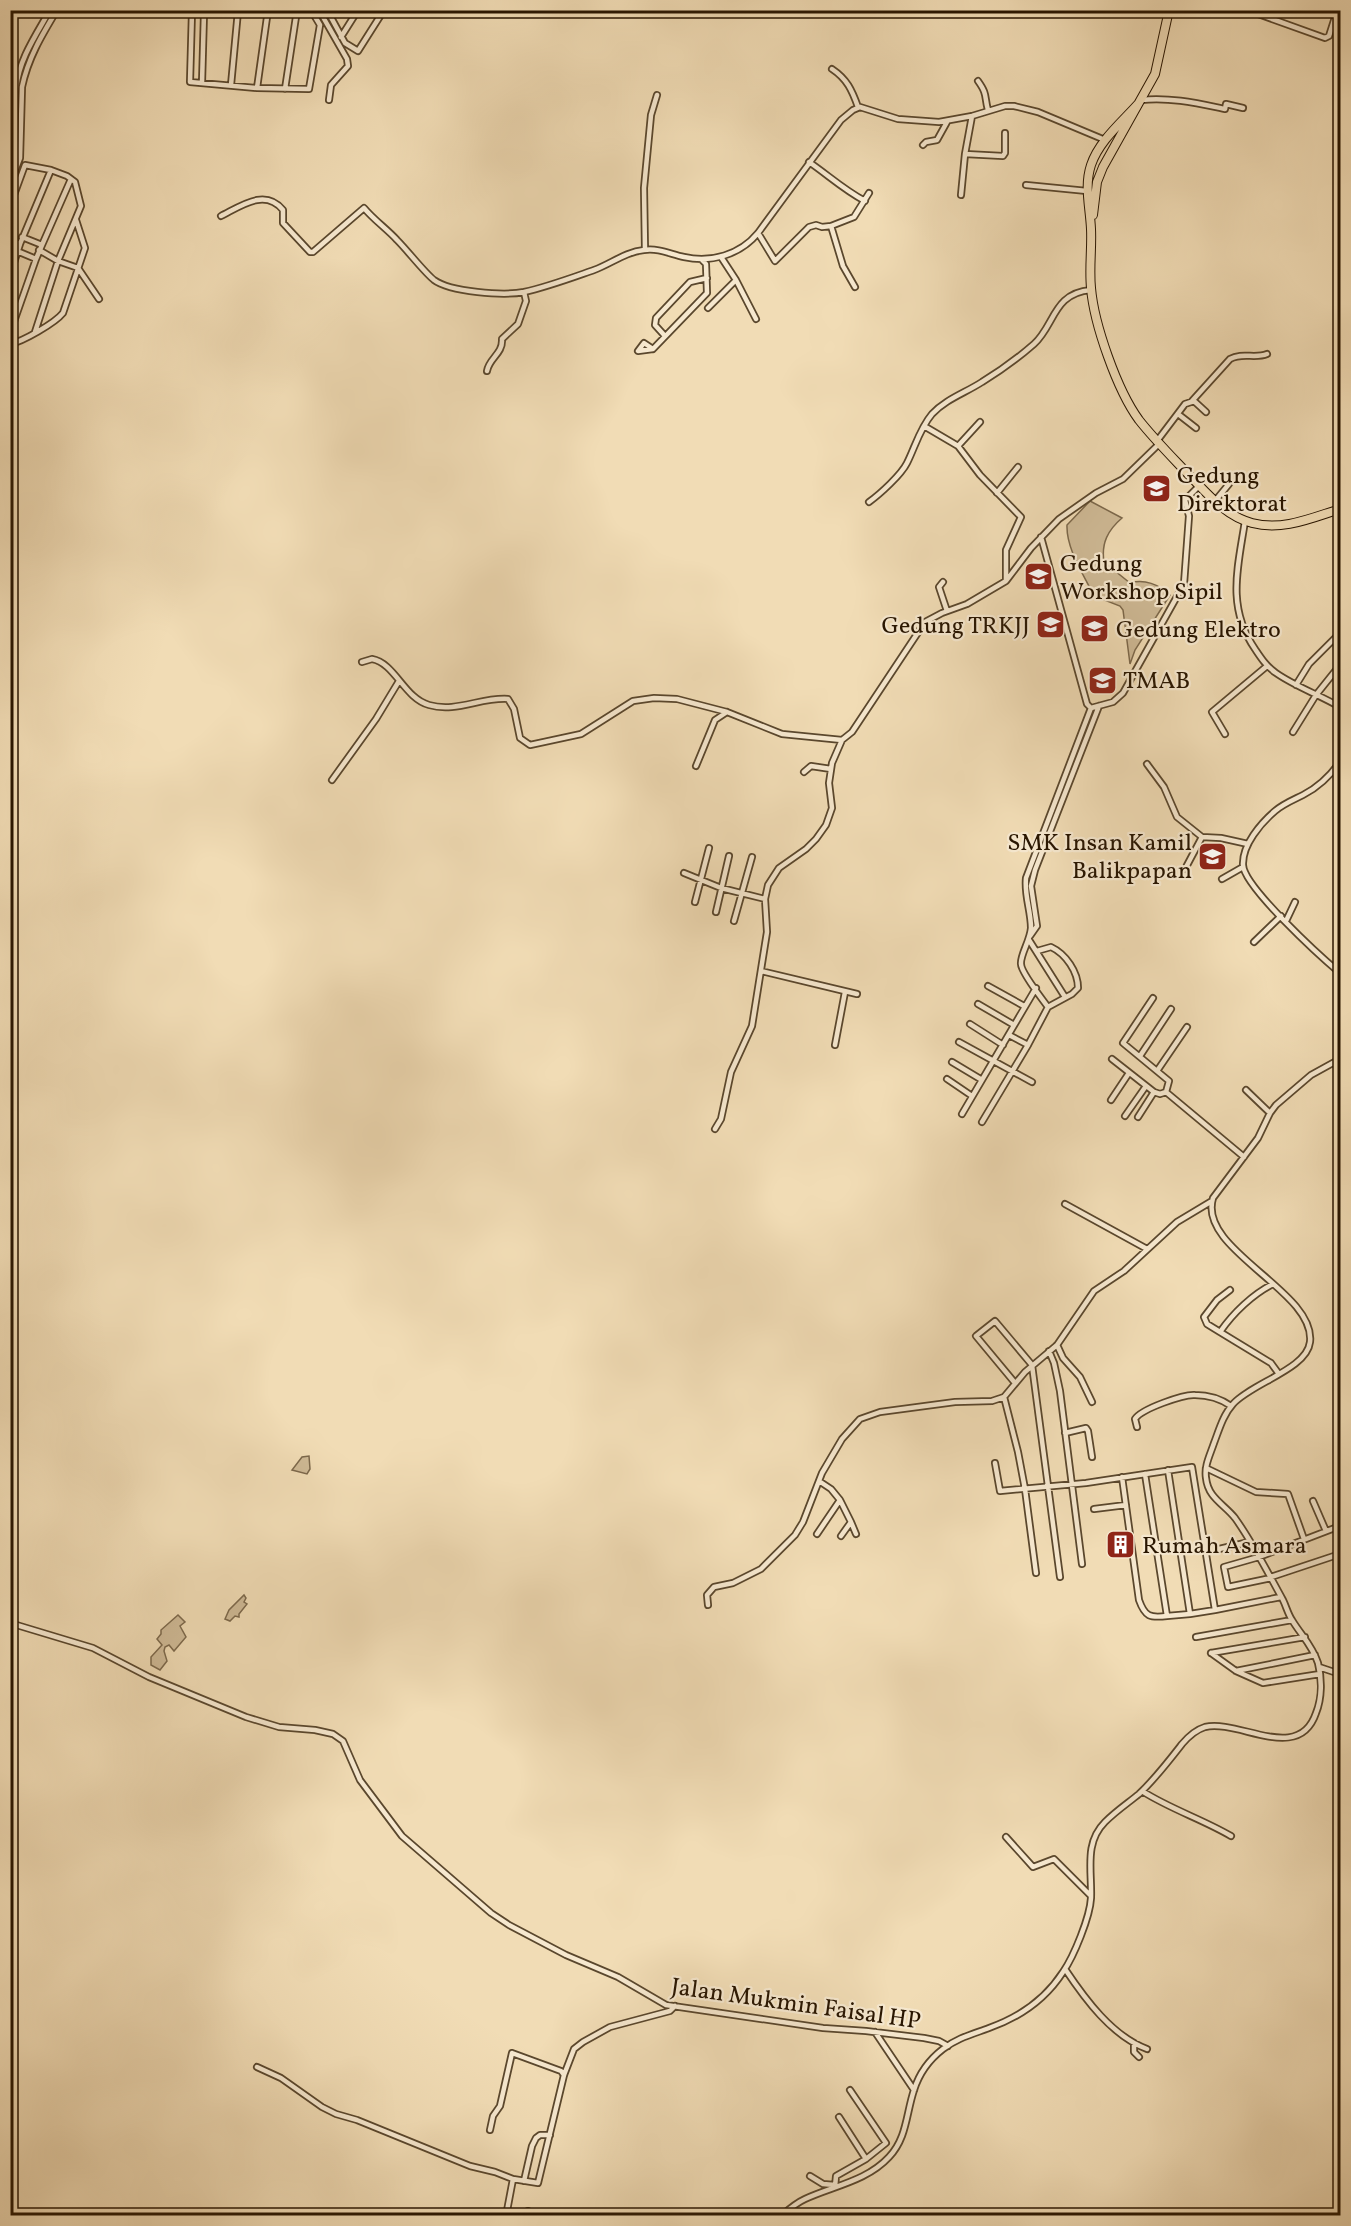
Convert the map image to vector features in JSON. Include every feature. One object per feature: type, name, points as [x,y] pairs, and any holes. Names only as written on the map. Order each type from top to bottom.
[{"type":"highway","points":[[1091,229],[1100,173],[1155,74],[1169,10]]},
{"type":"highway","points":[[1139,102],[1105,140],[1091,165],[1087,191],[1091,229],[1091,290],[1099,327],[1118,380],[1132,408],[1158,443],[1225,510],[1245,521],[1263,525],[1293,525],[1341,509]]},
{"type":"street","points":[[10,168],[15,145],[16,86],[19,74],[31,42],[50,10]]},
{"type":"street","points":[[10,184],[20,158],[24,76],[36,45],[57,10]]},
{"type":"street","points":[[231,86],[238,10],[192,11],[190,82],[231,86],[257,88],[309,89],[320,25],[311,10]]},
{"type":"street","points":[[257,88],[268,10]]},
{"type":"street","points":[[285,89],[297,10]]},
{"type":"street","points":[[319,10],[347,59],[348,66],[331,85],[329,100]]},
{"type":"street","points":[[327,10],[345,43],[358,51],[384,10]]},
{"type":"street","points":[[341,37],[358,10]]},
{"type":"street","points":[[1246,10],[1323,38],[1329,37],[1337,11]]},
{"type":"street","points":[[201,12],[202,83]]},
{"type":"street","points":[[832,69],[849,85],[858,107]]},
{"type":"street","points":[[978,81],[986,93],[988,110]]},
{"type":"street","points":[[645,250],[644,188],[651,115],[657,94]]},
{"type":"street","points":[[1139,102],[1159,98],[1182,100],[1225,109],[1226,105],[1243,108]]},
{"type":"street","points":[[221,216],[258,198],[273,202],[283,210],[283,223],[310,252],[313,252],[364,208],[439,283],[449,287],[473,290],[524,291],[594,270],[619,257],[645,250],[658,249],[702,260],[721,257],[741,248],[758,233],[841,120],[858,107],[907,120],[946,122],[1005,106],[1032,109],[1105,140]]},
{"type":"street","points":[[961,195],[972,116]]},
{"type":"street","points":[[923,145],[926,142],[937,140],[946,122]]},
{"type":"street","points":[[965,154],[1003,156],[1005,133]]},
{"type":"street","points":[[808,162],[825,172],[843,189],[865,201]]},
{"type":"street","points":[[10,206],[26,165],[51,170],[71,178],[75,182],[81,202],[58,261],[35,332]]},
{"type":"street","points":[[10,275],[22,237],[51,170]]},
{"type":"street","points":[[10,333],[40,248],[71,178]]},
{"type":"street","points":[[1026,186],[1087,191]]},
{"type":"street","points":[[758,233],[775,261],[809,227],[831,226],[854,217],[869,193]]},
{"type":"street","points":[[10,344],[59,318],[85,248],[75,219]]},
{"type":"street","points":[[831,226],[843,266],[855,287]]},
{"type":"street","points":[[22,237],[58,261],[78,268],[99,299]]},
{"type":"street","points":[[10,241],[20,244]]},
{"type":"street","points":[[17,251],[36,259]]},
{"type":"street","points":[[721,257],[756,319]]},
{"type":"street","points":[[652,349],[707,293],[706,264],[702,260]]},
{"type":"street","points":[[665,336],[655,325],[656,318],[690,282],[707,278]]},
{"type":"street","points":[[708,308],[736,280]]},
{"type":"street","points":[[869,502],[883,491],[905,467],[924,426],[944,403],[982,382],[1034,344],[1044,333],[1053,313],[1073,294],[1091,290]]},
{"type":"street","points":[[487,371],[490,362],[502,349],[504,336],[513,331],[518,324],[526,301],[524,291]]},
{"type":"street","points":[[362,662],[376,659],[387,667],[421,702],[444,708],[486,700],[508,699],[514,709],[520,738],[530,745],[581,734],[607,719],[624,705],[644,698],[677,699],[727,712],[782,734],[842,740],[848,737],[857,726],[898,665],[920,627],[930,619],[967,604],[1006,581],[1041,537],[1070,511],[1130,474],[1158,443],[1185,404],[1192,401],[1230,359],[1238,356],[1260,357],[1268,354]]},
{"type":"street","points":[[1192,401],[1206,412]]},
{"type":"street","points":[[1178,414],[1196,428]]},
{"type":"street","points":[[958,446],[980,422]]},
{"type":"street","points":[[924,426],[958,446],[997,493],[1021,517],[1006,550],[1006,581]]},
{"type":"street","points":[[997,493],[1018,467]]},
{"type":"street","points":[[1215,501],[1229,484]]},
{"type":"street","points":[[1091,708],[1113,702],[1120,697],[1180,592],[1185,576],[1188,536],[1189,516],[1185,500],[1199,486]]},
{"type":"street","points":[[1245,521],[1237,576],[1237,606],[1245,633],[1267,666],[1296,685],[1341,707]]},
{"type":"street","points":[[1041,537],[1087,704],[1091,708]]},
{"type":"street","points":[[942,582],[939,587],[947,611]]},
{"type":"street","points":[[1296,685],[1309,664],[1341,633]]},
{"type":"street","points":[[1293,732],[1316,695],[1341,665]]},
{"type":"street","points":[[1226,734],[1212,712],[1267,666]]},
{"type":"street","points":[[332,780],[376,719],[399,681]]},
{"type":"street","points":[[1048,1007],[1021,967],[1022,959],[1036,926],[1031,886],[1035,870],[1099,706]]},
{"type":"street","points":[[1065,997],[1030,938],[1026,878],[1091,708]]},
{"type":"street","points":[[696,766],[715,720],[727,712]]},
{"type":"street","points":[[716,1129],[721,1119],[731,1072],[752,1026],[767,932],[765,899],[773,875],[806,849],[826,825],[832,808],[829,783],[831,769],[834,755],[842,740]]},
{"type":"street","points":[[1341,762],[1320,785],[1275,811],[1262,824],[1248,844],[1243,867],[1253,887],[1309,945],[1341,973]]},
{"type":"street","points":[[1147,764],[1164,787],[1177,817],[1203,837],[1248,844]]},
{"type":"street","points":[[804,772],[811,766],[831,769]]},
{"type":"street","points":[[1185,869],[1203,837]]},
{"type":"street","points":[[695,902],[709,848]]},
{"type":"street","points":[[716,912],[729,856]]},
{"type":"street","points":[[734,921],[752,857]]},
{"type":"street","points":[[1222,879],[1243,867]]},
{"type":"street","points":[[684,873],[721,888],[765,899]]},
{"type":"street","points":[[1286,921],[1295,902]]},
{"type":"street","points":[[1254,942],[1281,916]]},
{"type":"street","points":[[982,1122],[1048,1007],[1078,988],[1077,978],[1072,968],[1056,949],[1048,947],[1037,951]]},
{"type":"street","points":[[761,971],[857,994]]},
{"type":"street","points":[[988,986],[1024,1006]]},
{"type":"street","points":[[962,1114],[1036,988]]},
{"type":"street","points":[[835,1045],[845,992]]},
{"type":"street","points":[[1154,998],[1123,1043],[1169,1081],[1166,1092]]},
{"type":"street","points":[[978,1004],[1014,1025]]},
{"type":"street","points":[[1140,1056],[1171,1009]]},
{"type":"street","points":[[970,1024],[1003,1044]]},
{"type":"street","points":[[1157,1071],[1187,1027]]},
{"type":"street","points":[[1009,1035],[1028,1045]]},
{"type":"street","points":[[959,1042],[1032,1082]]},
{"type":"street","points":[[1112,1059],[1154,1092],[1160,1094],[1166,1092]]},
{"type":"street","points":[[708,1605],[707,1595],[714,1587],[728,1585],[761,1569],[795,1535],[803,1522],[819,1480],[852,1426],[864,1416],[955,1402],[992,1401],[1004,1397],[1032,1365],[1057,1345],[1094,1291],[1124,1271],[1177,1222],[1212,1201],[1258,1138],[1270,1113],[1311,1075],[1341,1059]]},
{"type":"street","points":[[952,1062],[982,1080]]},
{"type":"street","points":[[1111,1100],[1129,1073]]},
{"type":"street","points":[[947,1080],[972,1096]]},
{"type":"street","points":[[1125,1116],[1146,1086]]},
{"type":"street","points":[[1246,1090],[1270,1113]]},
{"type":"street","points":[[1138,1117],[1154,1092]]},
{"type":"street","points":[[1166,1092],[1244,1157]]},
{"type":"street","points":[[781,2216],[805,2199],[861,2178],[887,2160],[903,2134],[914,2090],[928,2065],[948,2046],[961,2038],[1012,2019],[1034,2005],[1047,1993],[1065,1969],[1078,1942],[1089,1907],[1090,1858],[1094,1838],[1104,1823],[1142,1791],[1187,1738],[1204,1728],[1224,1726],[1277,1737],[1291,1737],[1310,1725],[1317,1712],[1321,1687],[1315,1655],[1292,1620],[1259,1557],[1232,1515],[1210,1493],[1205,1476],[1225,1415],[1231,1406],[1253,1388],[1292,1367],[1304,1356],[1310,1345],[1310,1338],[1302,1317],[1273,1284],[1244,1259],[1225,1236],[1213,1219],[1212,1201]]},
{"type":"street","points":[[1065,1203],[1147,1249]]},
{"type":"street","points":[[1220,1332],[1242,1308],[1263,1289],[1273,1284]]},
{"type":"street","points":[[1230,1290],[1217,1300],[1204,1317],[1207,1324],[1271,1363],[1279,1374]]},
{"type":"street","points":[[1016,1383],[976,1336],[995,1321],[1032,1365],[1060,1577]]},
{"type":"street","points":[[1057,1345],[1063,1358],[1080,1377],[1092,1402]]},
{"type":"street","points":[[1049,1351],[1058,1377],[1082,1564]]},
{"type":"street","points":[[1137,1427],[1136,1419],[1142,1412],[1191,1395],[1216,1398],[1231,1406]]},
{"type":"street","points":[[1004,1397],[1025,1489],[1036,1573]]},
{"type":"street","points":[[1065,1433],[1086,1428],[1092,1456]]},
{"type":"street","points":[[995,1464],[1000,1491],[1071,1485],[1192,1467],[1215,1610]]},
{"type":"street","points":[[1206,1468],[1256,1492],[1288,1494],[1304,1539]]},
{"type":"street","points":[[1168,1470],[1190,1614]]},
{"type":"street","points":[[1144,1474],[1167,1616]]},
{"type":"street","points":[[1122,1477],[1139,1600],[1144,1614],[1151,1617],[1190,1614],[1281,1597]]},
{"type":"street","points":[[819,1480],[840,1500],[856,1534]]},
{"type":"street","points":[[817,1534],[840,1500]]},
{"type":"street","points":[[1313,1501],[1326,1531]]},
{"type":"street","points":[[1094,1509],[1126,1504]]},
{"type":"street","points":[[842,1536],[851,1522]]},
{"type":"street","points":[[1341,1526],[1259,1557],[1224,1567],[1228,1587],[1271,1578],[1341,1554]]},
{"type":"street","points":[[1219,1550],[1249,1542]]},
{"type":"street","points":[[1197,1637],[1292,1620]]},
{"type":"street","name":"Jalan Mukmin Faisal HP","points":[[10,1623],[93,1648],[149,1677],[246,1717],[279,1727],[333,1734],[343,1741],[360,1780],[402,1836],[491,1913],[566,1955],[618,1977],[657,2002],[823,2028],[935,2040],[948,2046]]},
{"type":"street","points":[[1305,1637],[1211,1653],[1236,1671],[1263,1683],[1320,1674]]},
{"type":"street","points":[[1236,1671],[1315,1655]]},
{"type":"street","points":[[1319,1667],[1341,1674]]},
{"type":"street","points":[[1142,1791],[1231,1836]]},
{"type":"street","points":[[1006,1837],[1033,1867],[1054,1859],[1090,1895]]},
{"type":"street","points":[[1065,1969],[1090,2005],[1126,2038],[1147,2049]]},
{"type":"street","points":[[257,2067],[281,2078],[322,2107],[336,2114],[357,2120],[454,2160],[513,2179],[538,2183],[570,2055],[584,2042],[610,2028],[670,2011],[675,2006]]},
{"type":"street","points":[[875,2032],[914,2090]]},
{"type":"street","points":[[1134,2043],[1134,2052],[1139,2057]]},
{"type":"street","points":[[490,2130],[500,2106],[512,2053],[561,2071],[564,2075]]},
{"type":"street","points":[[835,2186],[836,2176],[866,2159],[886,2143],[850,2090]]},
{"type":"street","points":[[839,2117],[866,2159]]},
{"type":"street","points":[[524,2181],[534,2141],[540,2135],[550,2135]]},
{"type":"street","points":[[810,2176],[823,2184],[835,2186]]},
{"type":"street","points":[[506,2216],[513,2179]]},
{"type":"shaded area","points":[[1090,501],[1122,518],[1107,537],[1104,562],[1130,583],[1151,583],[1170,595],[1135,650],[1130,664],[1123,610],[1120,606],[1094,596],[1069,543],[1067,525]]},
{"type":"shaded area","points":[[309,1456],[310,1469],[307,1474],[292,1470],[302,1457]]},
{"type":"shaded area","points":[[244,1595],[246,1598],[244,1602],[247,1604],[239,1617],[235,1616],[230,1621],[225,1619],[229,1610]]},
{"type":"shaded area","points":[[178,1615],[185,1622],[180,1626],[186,1637],[174,1651],[169,1645],[165,1647],[167,1661],[160,1670],[151,1665],[151,1657],[162,1645],[157,1639],[161,1630]]},
{"type":"place","name":"Gedung Direktorat","points":[[1156,489]]},
{"type":"place","name":"Gedung Workshop Sipil","points":[[1039,577]]},
{"type":"place","name":"Gedung TRKJJ","points":[[1051,625]]},
{"type":"place","name":"Gedung Elektro","points":[[1095,629]]},
{"type":"place","name":"TMAB","points":[[1102,680]]},
{"type":"place","name":"SMK Insan Kamil Balikpapan","points":[[1213,856]]},
{"type":"place","name":"Rumah Asmara","points":[[1121,1545]]}]
